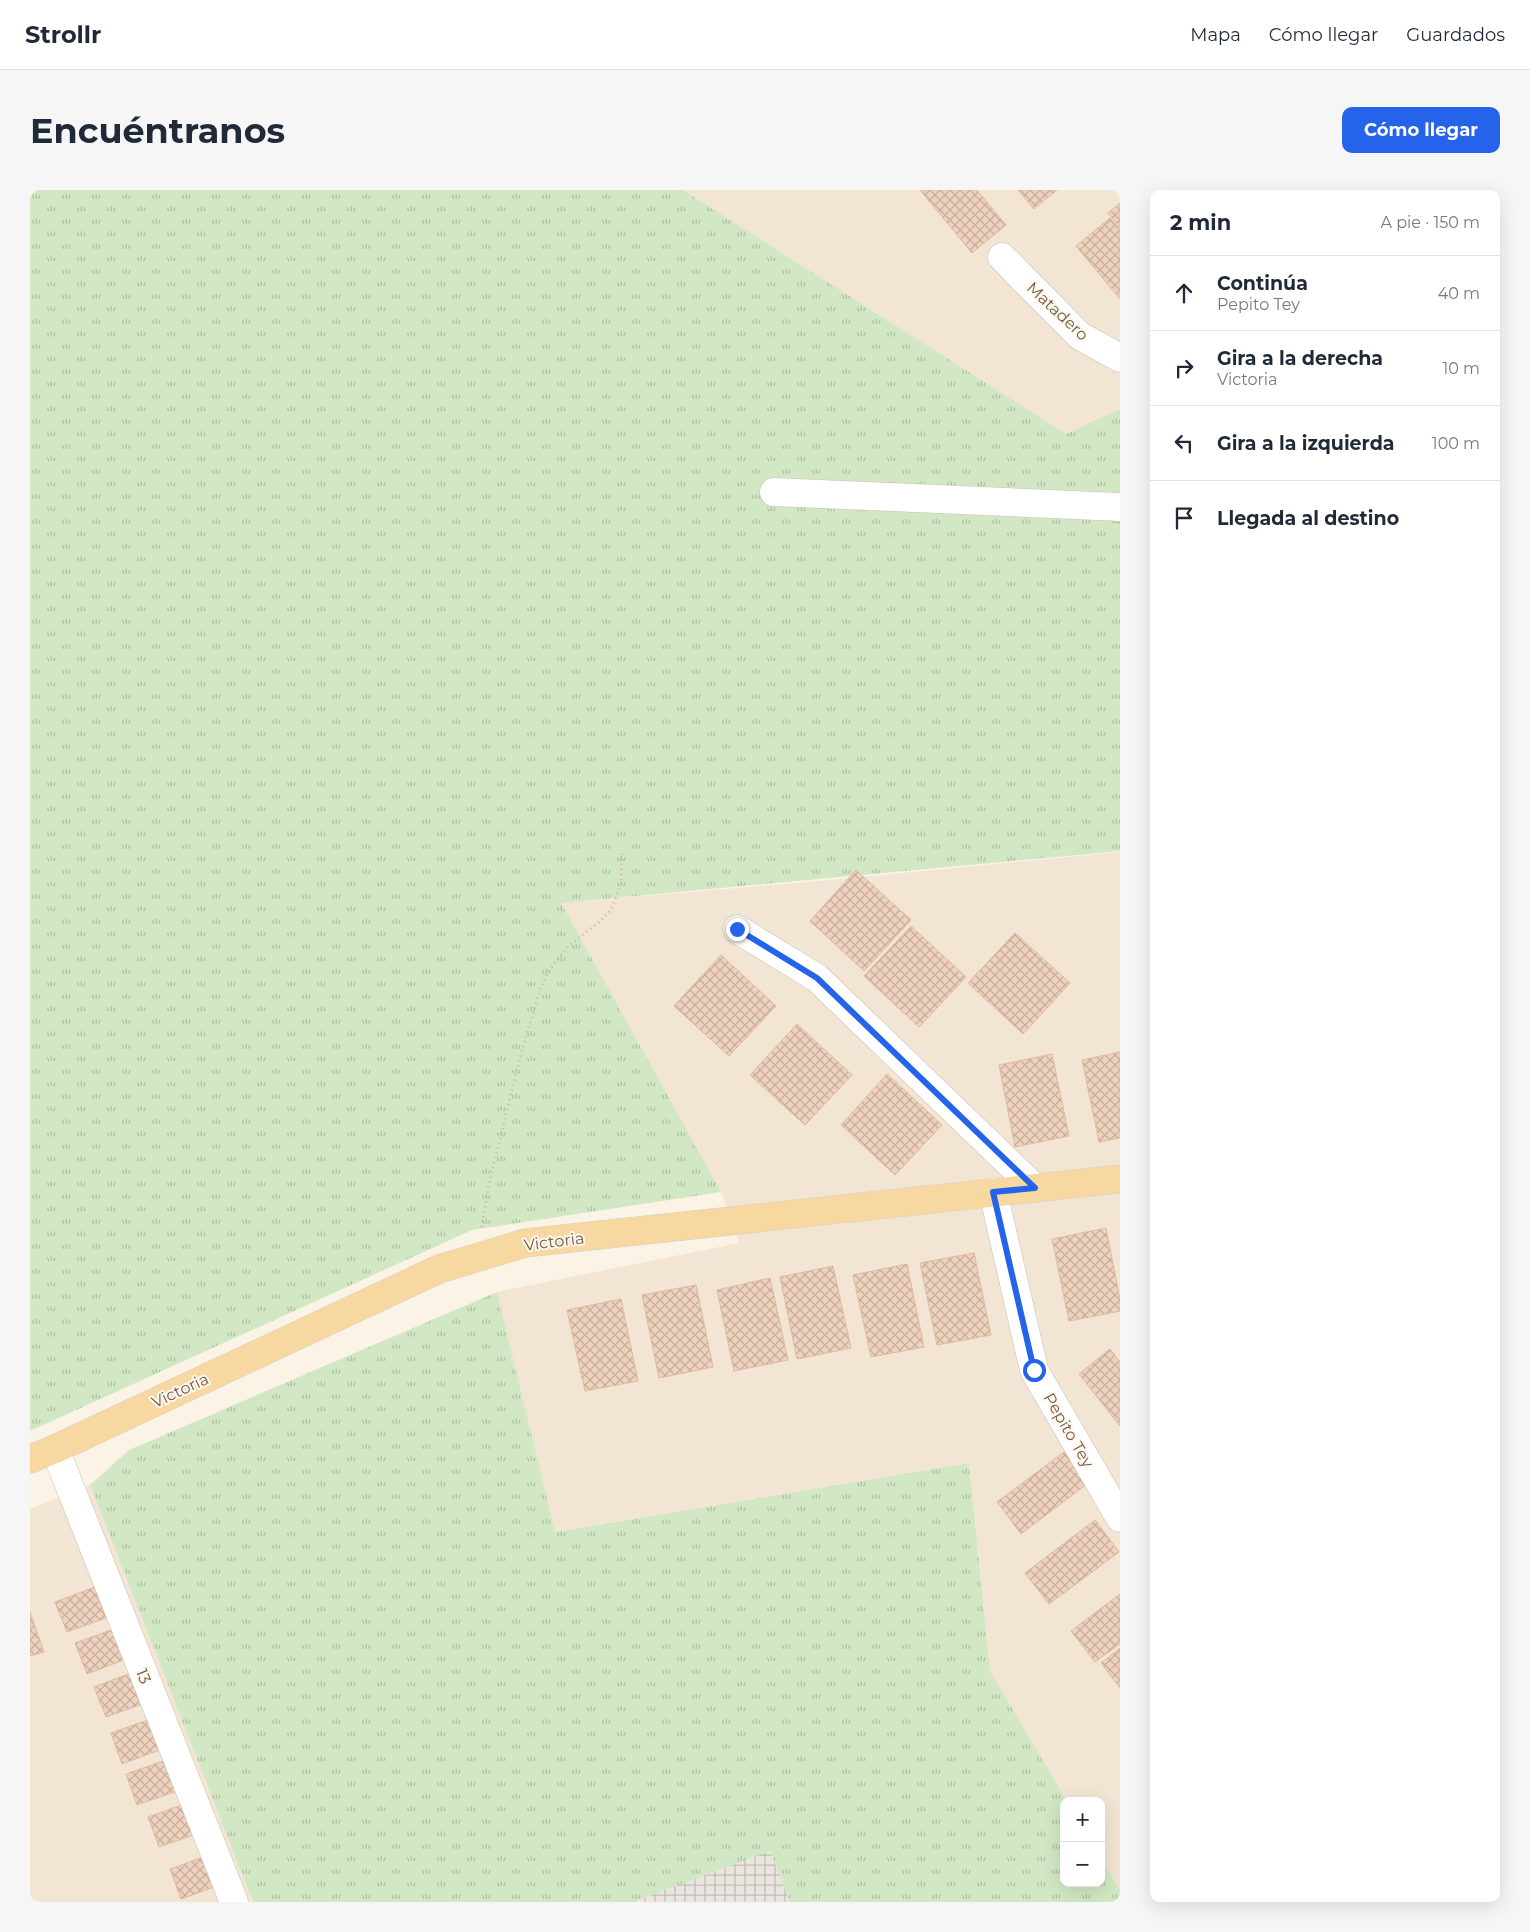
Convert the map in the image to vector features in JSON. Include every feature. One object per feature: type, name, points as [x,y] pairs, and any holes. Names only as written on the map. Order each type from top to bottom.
[{"type":"main road","name":"Victoria","points":[[42,1454],[439,1269],[525,1243],[1120,1179]]},
{"type":"street","name":"Matadero","points":[[1002,257],[1080,336],[1120,358]]},
{"type":"street","points":[[774,492],[1120,507]]},
{"type":"street","points":[[737,929],[817,978],[1035,1188]]},
{"type":"street","name":"Pepito Tey","points":[[993,1192],[1034,1370],[1120,1518]]},
{"type":"street","name":"13","points":[[42,1454],[234,1902]]},
{"type":"path","points":[[478,1258],[489,1184],[519,1061],[540,990],[549,970],[568,946],[598,923],[611,910],[621,884],[622,851]]},
{"type":"shaded area","points":[[683,190],[1120,190],[1120,409],[1066,435]]},
{"type":"shaded area","points":[[1120,852],[1120,1890],[1105,1866],[1105,1797],[1065,1797],[990,1671],[969,1463],[554,1532],[497,1292],[739,1243],[721,1192],[654,1077],[560,903],[809,882]]},
{"type":"shaded area","points":[[90,1485],[253,1902],[30,1902],[30,1509]]},
{"type":"shaded area","points":[[770,1850],[790,1902],[633,1902]]},
{"type":"green space","points":[[30,190],[683,190],[1066,434],[1120,409],[1120,851],[561,903],[721,1192],[472,1230],[30,1431]]},
{"type":"green space","points":[[497,1292],[555,1532],[969,1463],[990,1671],[1065,1797],[1060,1797],[1060,1887],[1105,1887],[1105,1866],[1120,1890],[1120,1902],[790,1902],[770,1851],[633,1902],[253,1902],[90,1485],[129,1450]]},
{"type":"building","points":[[920,190],[977,190],[1006,225],[972,253]]},
{"type":"building","points":[[1018,190],[1057,190],[1034,209]]},
{"type":"building","points":[[1120,203],[1120,228],[1108,213]]},
{"type":"building","points":[[1110,218],[1120,230],[1120,299],[1076,246]]},
{"type":"building","points":[[856,870],[911,920],[864,971],[810,921]]},
{"type":"building","points":[[911,926],[966,977],[919,1027],[864,976]]},
{"type":"building","points":[[1015,933],[1070,983],[1023,1034],[968,983]]},
{"type":"building","points":[[721,955],[776,1006],[729,1056],[674,1006]]},
{"type":"building","points":[[797,1024],[852,1075],[805,1125],[750,1075]]},
{"type":"building","points":[[1120,1052],[1120,1138],[1099,1142],[1082,1060]]},
{"type":"building","points":[[1052,1054],[1069,1136],[1015,1147],[999,1065]]},
{"type":"building","points":[[887,1074],[942,1125],[895,1175],[841,1125]]},
{"type":"building","points":[[1106,1228],[1120,1299],[1120,1311],[1069,1321],[1052,1239]]},
{"type":"building","points":[[974,1253],[991,1335],[937,1345],[920,1263]]},
{"type":"building","points":[[907,1264],[924,1347],[871,1357],[853,1275]]},
{"type":"building","points":[[833,1266],[851,1348],[797,1359],[780,1277]]},
{"type":"building","points":[[770,1278],[788,1360],[734,1371],[717,1290]]},
{"type":"building","points":[[696,1285],[713,1367],[659,1378],[642,1295]]},
{"type":"building","points":[[621,1299],[638,1381],[585,1391],[567,1310]]},
{"type":"building","points":[[1110,1349],[1120,1362],[1120,1426],[1079,1374]]},
{"type":"building","points":[[1068,1449],[1091,1481],[1021,1534],[997,1502]]},
{"type":"building","points":[[1095,1520],[1119,1552],[1049,1604],[1025,1573]]},
{"type":"building","points":[[95,1587],[106,1618],[67,1632],[55,1602]]},
{"type":"building","points":[[1120,1594],[1120,1644],[1095,1662],[1071,1631]]},
{"type":"building","points":[[30,1612],[44,1652],[30,1656]]},
{"type":"building","points":[[114,1629],[126,1659],[87,1674],[75,1643]]},
{"type":"building","points":[[1120,1648],[1120,1688],[1101,1663]]},
{"type":"building","points":[[134,1672],[145,1703],[106,1717],[94,1687]]},
{"type":"building","points":[[151,1719],[162,1749],[122,1764],[111,1733]]},
{"type":"building","points":[[166,1760],[177,1791],[137,1805],[126,1774]]},
{"type":"building","points":[[187,1803],[199,1833],[159,1847],[148,1817]]},
{"type":"building","points":[[209,1855],[220,1885],[181,1899],[170,1869]]},
{"type":"route","points":[[737,929],[817,978],[1035,1188],[993,1192],[1034,1370]]}]
